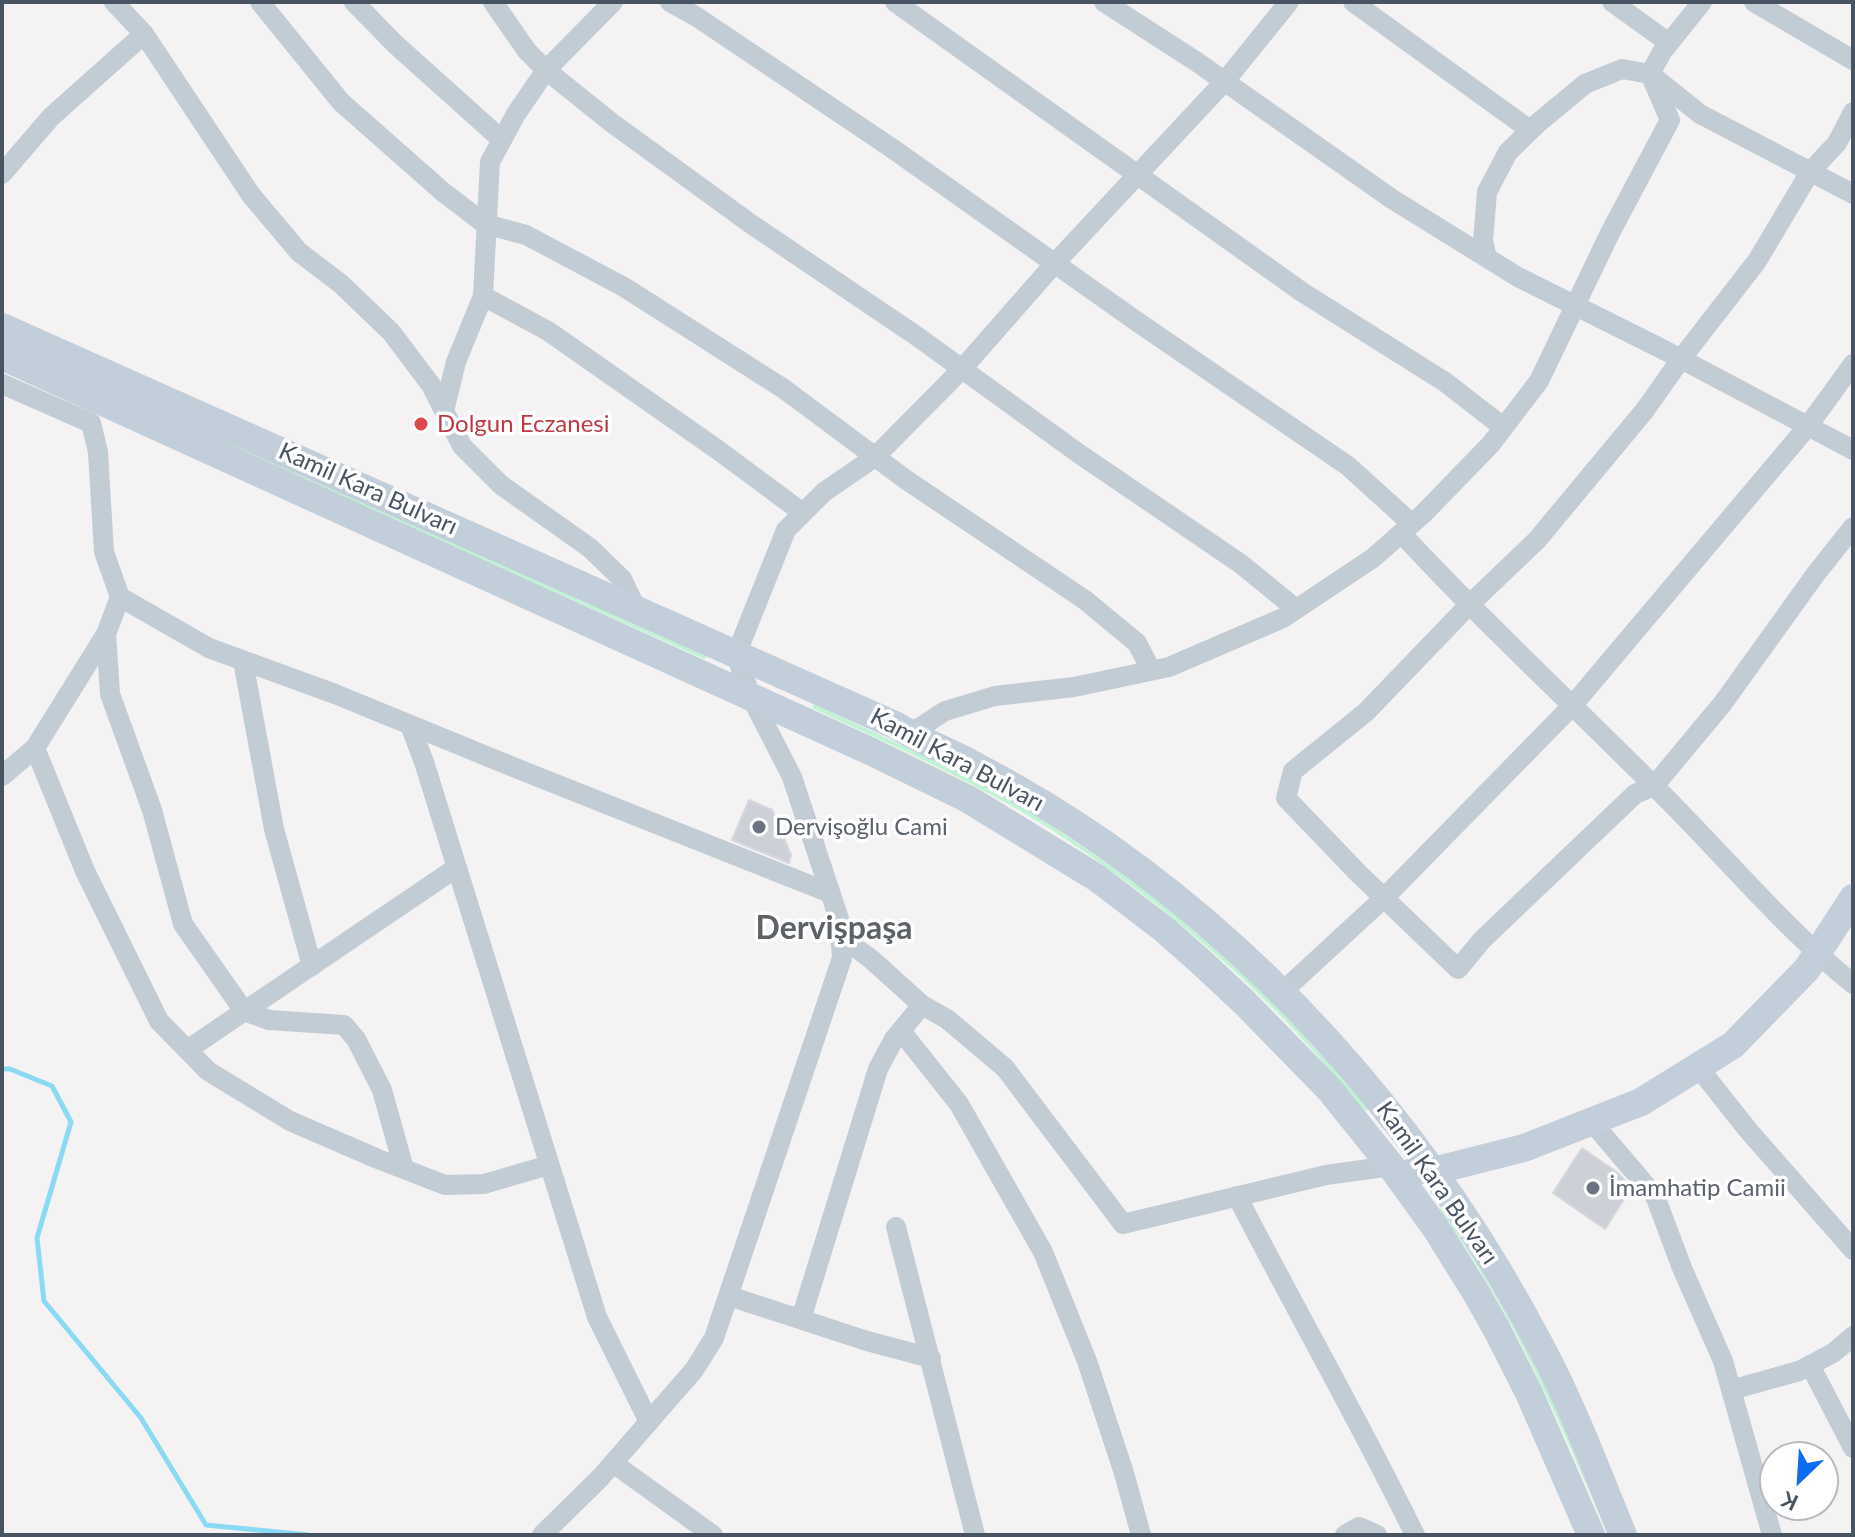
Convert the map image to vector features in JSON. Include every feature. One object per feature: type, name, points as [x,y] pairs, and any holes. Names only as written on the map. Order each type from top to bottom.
[{"type":"main road","name":"Kamil Kara Bulvarı","points":[[2,327],[897,726],[1009,784],[1107,846],[1244,956],[1364,1081],[1433,1171],[1494,1263],[1541,1347],[1623,1535]]},
{"type":"main road","name":"Kamil Kara Bulvarı","points":[[2,356],[884,758],[968,799],[1097,878],[1165,930],[1244,1002],[1330,1090],[1391,1166],[1437,1230],[1496,1328],[1529,1393],[1591,1535]]},
{"type":"main road","points":[[1391,1166],[1433,1171],[1524,1148],[1641,1102],[1733,1045],[1807,969],[1853,898]]},
{"type":"street","points":[[114,2],[144,34],[251,195],[299,252],[341,284],[391,332],[431,385],[462,446],[501,485],[590,548],[622,579],[637,610]]},
{"type":"street","points":[[260,2],[341,102],[443,192],[485,224],[526,235],[624,287],[784,389],[905,479],[1085,600],[1137,643],[1151,670]]},
{"type":"street","points":[[354,2],[395,44],[502,140]]},
{"type":"street","points":[[493,2],[527,51],[612,123],[751,224],[1241,564],[1296,609]]},
{"type":"street","points":[[444,411],[456,362],[483,296],[490,162],[516,114],[546,70],[613,2]]},
{"type":"street","points":[[670,2],[893,149],[1348,466],[1469,605],[1654,786],[1816,954],[1853,984]]},
{"type":"street","points":[[895,2],[1302,292],[1445,382],[1503,427]]},
{"type":"street","points":[[1104,2],[1225,81],[1392,199],[1518,277],[1853,450]]},
{"type":"street","points":[[542,1535],[649,1422],[694,1370],[714,1338],[842,958],[839,919],[792,777],[751,697],[736,655],[786,530],[824,492],[875,457],[962,369],[1055,263],[1225,81],[1289,2]]},
{"type":"street","points":[[1353,2],[1530,130]]},
{"type":"street","points":[[1612,2],[1669,43]]},
{"type":"street","points":[[1650,74],[1669,43],[1702,2]]},
{"type":"street","points":[[1754,2],[1853,60]]},
{"type":"street","points":[[2,174],[51,117],[144,34]]},
{"type":"street","points":[[1487,258],[1483,241],[1487,192],[1508,152],[1585,84],[1622,69],[1650,74],[1700,114],[1853,194]]},
{"type":"street","points":[[910,734],[945,711],[995,696],[1074,687],[1169,667],[1283,618],[1373,558],[1406,529],[1491,444],[1539,381],[1610,233],[1670,120],[1650,74]]},
{"type":"street","points":[[1853,112],[1837,143],[1810,172],[1757,261],[1645,410],[1537,540],[1366,712],[1293,771],[1286,798],[1458,969],[1482,940],[1635,794],[1654,786],[1723,703],[1853,527]]},
{"type":"street","points":[[483,296],[548,331],[803,513]]},
{"type":"street","points":[[1281,993],[1384,898],[1572,706],[1808,426],[1853,364]]},
{"type":"street","points":[[2,384],[91,423],[98,452],[104,552],[120,597],[106,634],[35,748],[2,776]]},
{"type":"street","points":[[120,597],[209,648],[335,694],[830,893]]},
{"type":"street","points":[[106,634],[110,694],[152,810],[183,924],[244,1011],[269,1020],[344,1025],[356,1039],[382,1090],[404,1169]]},
{"type":"street","points":[[243,661],[274,829],[312,966]]},
{"type":"street","points":[[410,725],[597,1317],[649,1422]]},
{"type":"street","points":[[35,748],[85,871],[159,1021],[208,1071],[290,1121],[445,1185],[484,1184],[549,1165]]},
{"type":"street","points":[[187,1050],[456,868]]},
{"type":"street","points":[[841,937],[871,959],[922,1005],[947,1019],[1005,1068],[1123,1224],[1326,1175],[1391,1166]]},
{"type":"street","points":[[801,1319],[878,1069],[894,1039],[922,1005]]},
{"type":"street","points":[[901,1031],[959,1104],[1043,1252],[1087,1361],[1141,1535]]},
{"type":"street","points":[[1698,1067],[1748,1130],[1853,1250]]},
{"type":"street","points":[[1591,1121],[1655,1196],[1723,1361],[1772,1535]]},
{"type":"street","points":[[1237,1196],[1415,1535]]},
{"type":"street","points":[[896,1227],[975,1535]]},
{"type":"street","points":[[729,1296],[867,1341],[931,1358]]},
{"type":"street","points":[[1731,1390],[1799,1371],[1833,1353],[1853,1336]]},
{"type":"street","points":[[1810,1365],[1853,1448]]},
{"type":"street","points":[[613,1463],[713,1535]]},
{"type":"street","points":[[1345,1535],[1359,1527],[1377,1535]]},
{"type":"green space","points":[[2,340],[707,656],[704,659],[2,344]]},
{"type":"green space","points":[[814,704],[947,766],[1020,805],[1109,864],[1160,902],[1254,982],[1370,1108],[1365,1111],[1320,1058],[1222,959],[1113,872],[996,797],[812,708]]},
{"type":"green space","points":[[1442,1206],[1522,1333],[1613,1535],[1608,1535],[1552,1408],[1511,1326],[1439,1209]]},
{"type":"building","name":"Dervişoğlu Cami","points":[[749,800],[772,810],[791,855],[789,863],[732,840]]},
{"type":"building","name":"İmamhatip Camii","points":[[1582,1148],[1618,1173],[1631,1188],[1605,1229],[1553,1193]]},
{"type":"waterway","points":[[2,1069],[10,1069],[52,1086],[71,1122],[37,1238],[44,1301],[141,1418],[206,1525],[309,1535]]},
{"type":"place","name":"Dolgun Eczanesi","points":[[421,424]]},
{"type":"place","name":"Dervişoğlu Cami","points":[[759,827]]},
{"type":"place","name":"İmamhatip Camii","points":[[1593,1188]]},
{"type":"district","name":"Dervişpaşa","points":[[834,929]]}]
